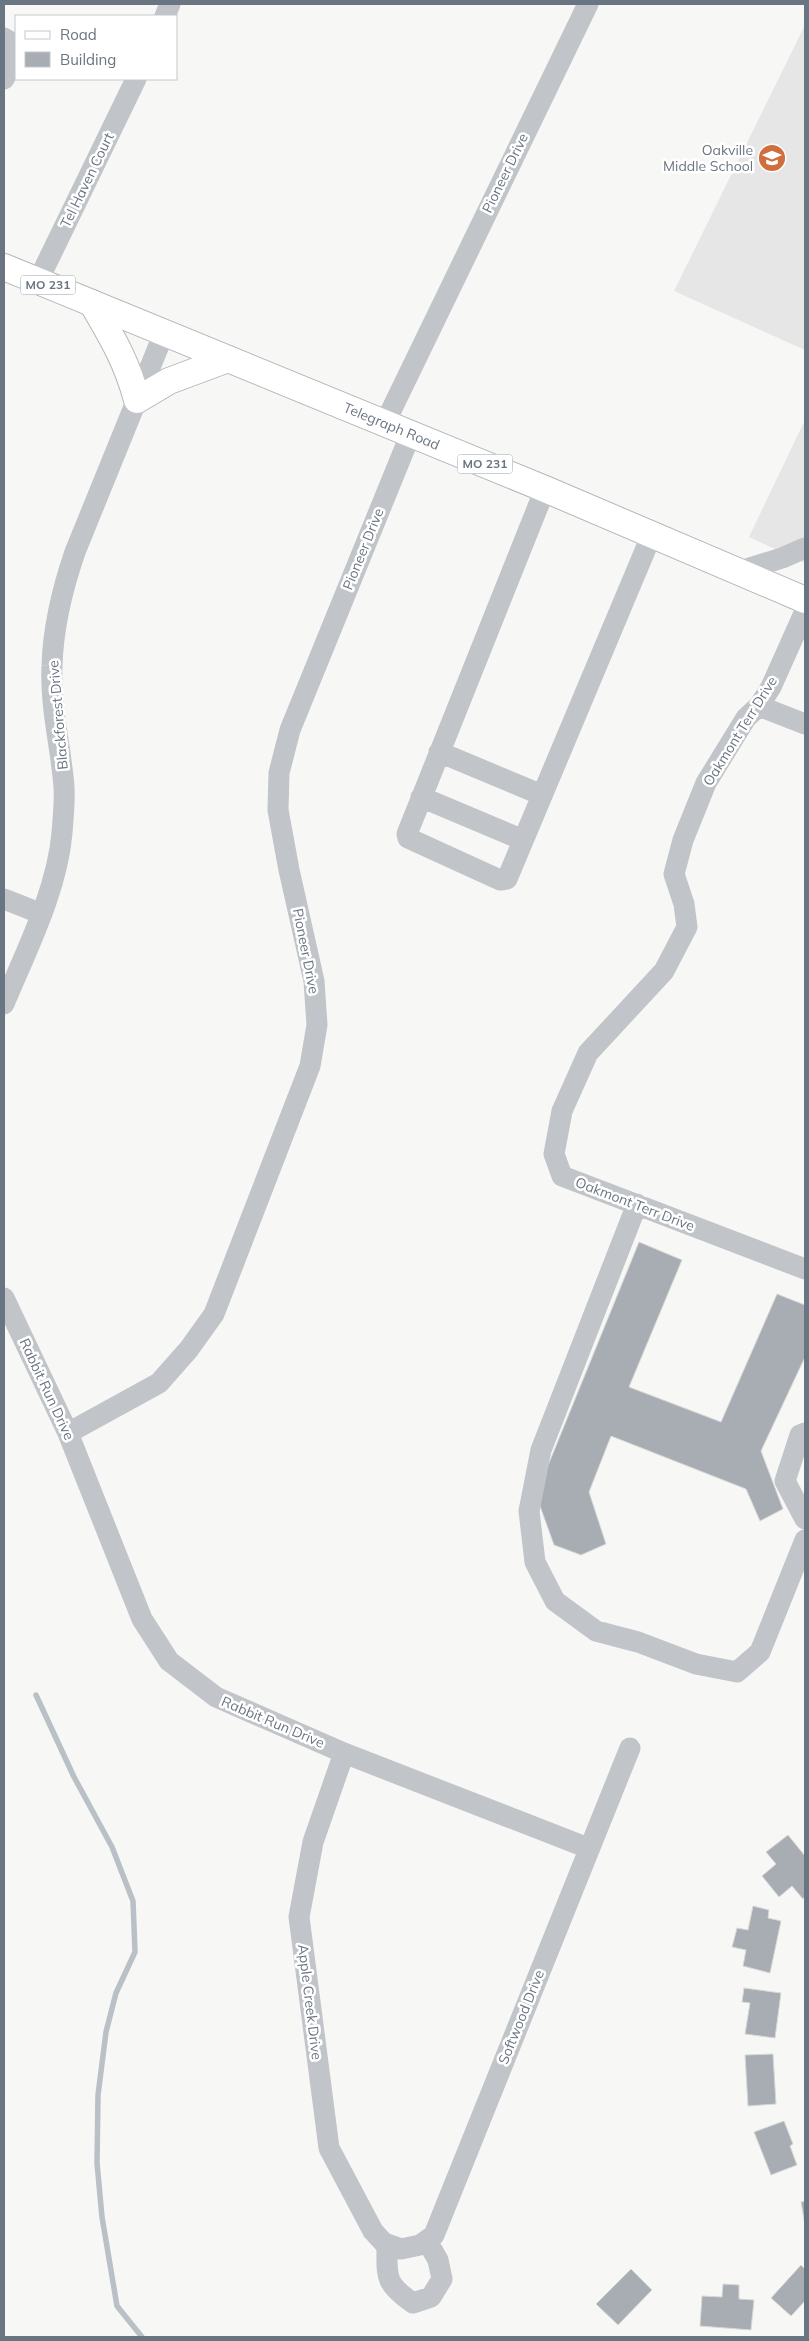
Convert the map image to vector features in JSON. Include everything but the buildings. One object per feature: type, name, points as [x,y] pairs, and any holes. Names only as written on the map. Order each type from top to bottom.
[{"type":"main road","name":"Telegraph Road","points":[[4,267],[411,433],[805,600]]},
{"type":"main road","points":[[92,303],[121,352],[130,372],[137,400],[169,381],[228,359]]},
{"type":"street","name":"Pioneer Drive","points":[[385,423],[588,4]]},
{"type":"street","points":[[4,38],[11,42],[15,52]]},
{"type":"street","points":[[4,79],[15,57]]},
{"type":"street","name":"Tel Haven Court","points":[[38,281],[136,80]]},
{"type":"street","name":"Blackforest Drive","points":[[4,1004],[42,914],[62,835],[64,788],[52,668],[55,627],[64,586],[75,552],[164,333]]},
{"type":"street","name":"Pioneer Drive","points":[[68,1433],[159,1383],[189,1350],[214,1314],[310,1066],[317,1025],[314,981],[289,870],[278,810],[279,773],[290,730],[411,433]]},
{"type":"street","points":[[545,489],[407,831],[408,838],[500,880],[507,879],[652,534]]},
{"type":"street","points":[[740,571],[782,558],[805,548]]},
{"type":"street","name":"Oakmont Terr Drive","points":[[805,612],[771,686],[759,706],[746,718],[706,783],[683,840],[674,874],[684,904],[687,927],[664,971],[588,1052],[562,1111],[554,1154],[562,1176],[805,1269]]},
{"type":"street","points":[[759,706],[805,724]]},
{"type":"street","points":[[439,752],[542,795]]},
{"type":"street","points":[[421,796],[523,840]]},
{"type":"street","points":[[4,899],[42,914]]},
{"type":"street","points":[[637,1204],[541,1450],[529,1511],[535,1562],[556,1601],[596,1631],[638,1642],[696,1664],[737,1672],[760,1652],[805,1540]]},
{"type":"street","name":"Rabbit Run Drive","points":[[4,1298],[68,1433],[142,1619],[169,1661],[216,1697],[344,1753],[588,1848]]},
{"type":"street","points":[[805,1433],[800,1435],[785,1481],[805,1519]]},
{"type":"street","name":"Softwood Drive","points":[[427,2241],[434,2235],[588,1848],[630,1748]]},
{"type":"street","name":"Apple Creek Drive","points":[[344,1753],[313,1842],[299,1917],[329,2148],[373,2231],[386,2243]]},
{"type":"street","points":[[427,2241],[438,2260],[442,2278],[431,2297],[413,2303],[394,2290],[387,2273],[386,2243],[400,2249],[420,2245],[427,2241]]},
{"type":"shaded area","name":"Oakville Middle School","points":[[805,25],[805,350],[674,291]]},
{"type":"shaded area","points":[[805,420],[805,563],[749,537]]},
{"type":"waterway","points":[[36,1695],[74,1777],[112,1847],[133,1901],[135,1952],[116,1993],[106,2032],[98,2095],[97,2163],[102,2217],[117,2306],[142,2337]]},
{"type":"place","name":"Oakville Middle School","points":[[772,158]]}]
